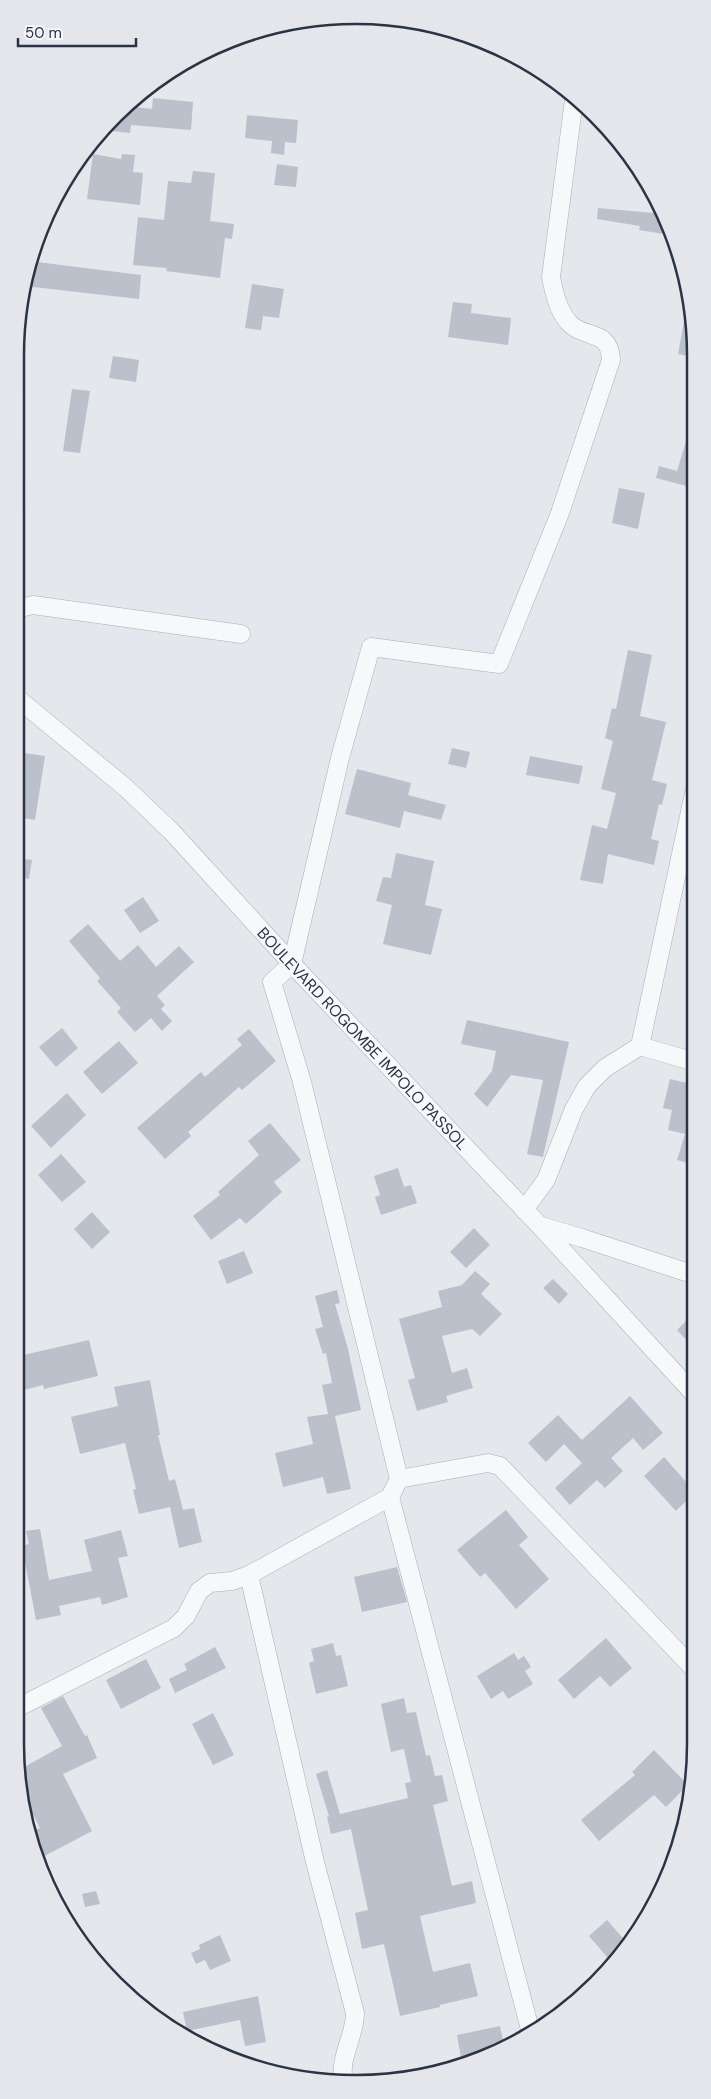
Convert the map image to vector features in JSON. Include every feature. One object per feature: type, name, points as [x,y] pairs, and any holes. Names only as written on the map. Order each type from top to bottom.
[{"type":"street","points":[[24,1704],[174,1628],[186,1616],[198,1591],[210,1583],[232,1581],[249,1575],[390,1498],[399,1479],[302,1082],[272,982],[292,964],[340,758],[371,647],[498,664],[560,513],[611,360],[611,352],[605,341],[571,325],[556,301],[551,276],[573,105]]},
{"type":"street","points":[[24,607],[33,605],[241,634]]},
{"type":"street","name":"BOULEVARD ROGOMBE IMPOLO PASSOL","points":[[24,705],[126,788],[172,832],[292,964],[540,1226],[687,1386]]},
{"type":"street","points":[[524,1210],[546,1180],[574,1109],[587,1086],[605,1068],[640,1046],[687,826]]},
{"type":"street","points":[[640,1046],[687,1060]]},
{"type":"street","points":[[540,1226],[687,1272]]},
{"type":"street","points":[[399,1479],[488,1463],[500,1466],[687,1662]]},
{"type":"street","points":[[390,1498],[529,2026]]},
{"type":"street","points":[[249,1575],[315,1862],[355,2013],[355,2028],[343,2062],[344,2075]]},
{"type":"building","points":[[153,98],[193,102],[191,130],[131,125],[130,133],[112,131],[136,107],[152,109]]},
{"type":"building","points":[[247,115],[298,120],[296,143],[285,142],[284,155],[271,153],[272,141],[245,138]]},
{"type":"building","points":[[93,154],[121,159],[122,154],[135,155],[133,172],[143,173],[140,205],[87,199]]},
{"type":"building","points":[[277,164],[298,167],[296,187],[274,185]]},
{"type":"building","points":[[193,171],[215,173],[210,221],[234,224],[232,239],[225,238],[220,278],[166,271],[167,268],[133,265],[138,217],[164,220],[168,181],[191,183]]},
{"type":"building","points":[[598,208],[655,213],[664,234],[639,230],[640,226],[597,219]]},
{"type":"building","points":[[37,262],[141,275],[139,299],[31,287]]},
{"type":"building","points":[[252,284],[284,289],[279,318],[263,316],[261,330],[245,328]]},
{"type":"building","points":[[453,302],[472,304],[471,313],[511,318],[508,345],[448,337]]},
{"type":"building","points":[[685,317],[687,356],[678,354]]},
{"type":"building","points":[[113,356],[139,360],[136,382],[109,378]]},
{"type":"building","points":[[72,389],[90,391],[80,453],[63,451]]},
{"type":"building","points":[[687,438],[687,486],[656,478],[659,466],[677,471]]},
{"type":"building","points":[[619,488],[645,493],[638,529],[612,523]]},
{"type":"building","points":[[628,650],[652,655],[640,716],[666,722],[652,780],[667,784],[662,805],[659,804],[651,839],[659,841],[654,865],[608,854],[603,884],[580,880],[592,825],[607,829],[616,793],[601,789],[613,741],[605,738],[612,708],[616,709]]},
{"type":"building","points":[[452,748],[470,752],[466,768],[448,764]]},
{"type":"building","points":[[24,753],[45,756],[35,820],[24,818]]},
{"type":"building","points":[[530,756],[583,766],[579,784],[526,775]]},
{"type":"building","points":[[357,769],[411,783],[408,795],[446,805],[441,820],[404,811],[400,828],[345,814]]},
{"type":"building","points":[[396,853],[434,861],[425,905],[442,909],[431,955],[383,944],[392,905],[376,901],[383,877],[391,878]]},
{"type":"building","points":[[24,859],[32,860],[29,879],[24,878]]},
{"type":"building","points":[[143,897],[159,921],[140,933],[124,910]]},
{"type":"building","points":[[88,924],[120,961],[138,945],[156,967],[179,946],[194,962],[157,996],[165,1005],[161,1009],[172,1021],[162,1031],[151,1018],[135,1032],[117,1012],[121,1008],[97,981],[100,978],[69,941]]},
{"type":"building","points":[[467,1020],[569,1042],[543,1157],[527,1154],[543,1080],[511,1075],[487,1107],[474,1094],[492,1071],[496,1051],[461,1044]]},
{"type":"building","points":[[62,1028],[78,1048],[56,1067],[39,1047]]},
{"type":"building","points":[[249,1029],[276,1061],[242,1090],[239,1087],[188,1132],[191,1136],[165,1159],[137,1128],[201,1072],[205,1077],[242,1045],[237,1039]]},
{"type":"building","points":[[119,1041],[138,1063],[102,1094],[83,1072]]},
{"type":"building","points":[[670,1079],[687,1083],[687,1163],[677,1160],[685,1134],[668,1130],[672,1110],[663,1108]]},
{"type":"building","points":[[67,1093],[86,1115],[51,1148],[31,1126]]},
{"type":"building","points":[[270,1123],[301,1160],[274,1182],[282,1192],[246,1224],[240,1218],[211,1240],[193,1216],[220,1195],[218,1192],[259,1155],[248,1141]]},
{"type":"building","points":[[61,1154],[86,1182],[62,1202],[38,1175]]},
{"type":"building","points":[[398,1168],[404,1187],[411,1185],[417,1203],[381,1215],[375,1197],[380,1195],[374,1176]]},
{"type":"building","points":[[92,1212],[110,1232],[92,1249],[74,1229]]},
{"type":"building","points":[[474,1228],[490,1245],[466,1268],[450,1252]]},
{"type":"building","points":[[244,1251],[253,1273],[227,1284],[218,1261]]},
{"type":"building","points":[[475,1271],[490,1284],[481,1294],[502,1314],[480,1336],[472,1329],[442,1336],[452,1373],[467,1368],[473,1388],[446,1396],[448,1402],[417,1411],[408,1380],[415,1378],[399,1319],[442,1307],[438,1291],[462,1285]]},
{"type":"building","points":[[553,1279],[568,1294],[559,1304],[543,1288]]},
{"type":"building","points":[[337,1290],[340,1303],[335,1304],[348,1349],[361,1410],[335,1416],[351,1489],[327,1494],[323,1477],[283,1487],[275,1453],[313,1444],[307,1417],[328,1414],[322,1385],[332,1383],[326,1353],[323,1354],[315,1329],[323,1327],[315,1296]]},
{"type":"building","points":[[687,1320],[687,1341],[677,1330]]},
{"type":"building","points":[[89,1340],[98,1376],[44,1389],[43,1385],[24,1390],[24,1355]]},
{"type":"building","points":[[150,1380],[160,1435],[158,1435],[169,1481],[175,1479],[183,1510],[194,1508],[202,1542],[179,1548],[170,1507],[139,1514],[133,1490],[136,1489],[125,1443],[80,1454],[71,1417],[118,1406],[114,1387]]},
{"type":"building","points":[[630,1396],[663,1433],[643,1450],[633,1438],[611,1458],[623,1471],[605,1488],[597,1480],[570,1505],[555,1488],[582,1463],[564,1444],[546,1462],[528,1443],[558,1415],[582,1440]]},
{"type":"building","points":[[664,1457],[687,1483],[687,1500],[676,1511],[644,1476]]},
{"type":"building","points":[[506,1510],[528,1537],[519,1545],[549,1579],[516,1609],[485,1573],[480,1577],[457,1550]]},
{"type":"building","points":[[40,1529],[49,1580],[92,1571],[84,1540],[121,1530],[128,1556],[118,1558],[128,1597],[102,1605],[100,1597],[59,1606],[61,1615],[36,1620],[24,1557],[24,1545],[29,1544],[26,1531]]},
{"type":"building","points":[[397,1567],[407,1602],[362,1612],[354,1577]]},
{"type":"building","points":[[606,1638],[632,1668],[610,1687],[600,1676],[574,1699],[558,1680]]},
{"type":"building","points":[[333,1643],[336,1656],[341,1655],[348,1686],[316,1694],[309,1663],[314,1661],[311,1649]]},
{"type":"building","points":[[215,1647],[226,1668],[175,1693],[169,1679],[187,1670],[184,1664]]},
{"type":"building","points":[[514,1653],[518,1660],[524,1656],[531,1667],[525,1671],[533,1684],[508,1699],[503,1691],[491,1699],[477,1676]]},
{"type":"building","points":[[146,1659],[161,1688],[121,1709],[106,1680]]},
{"type":"building","points":[[63,1696],[85,1736],[87,1735],[97,1758],[63,1774],[92,1831],[44,1857],[35,1830],[40,1828],[30,1808],[24,1767],[62,1746],[41,1708]]},
{"type":"building","points":[[404,1698],[407,1713],[416,1712],[426,1756],[430,1755],[435,1776],[442,1775],[448,1801],[433,1805],[452,1886],[472,1881],[476,1903],[420,1916],[429,1956],[433,1972],[470,1963],[478,1996],[400,2016],[384,1944],[362,1949],[355,1913],[368,1910],[351,1829],[331,1834],[327,1817],[329,1816],[316,1774],[327,1770],[340,1814],[408,1798],[405,1783],[411,1782],[404,1749],[391,1752],[381,1704]]},
{"type":"building","points":[[213,1713],[234,1755],[213,1765],[192,1724]]},
{"type":"building","points":[[654,1750],[685,1782],[684,1789],[666,1807],[654,1795],[599,1841],[581,1820],[635,1775],[632,1772]]},
{"type":"building","points":[[96,1891],[100,1904],[85,1907],[82,1894]]},
{"type":"building","points":[[607,1920],[623,1939],[608,1958],[589,1936]]},
{"type":"building","points":[[220,1935],[231,1961],[210,1970],[205,1960],[196,1964],[191,1953],[200,1949],[199,1945]]},
{"type":"building","points":[[258,1996],[266,2042],[245,2046],[240,2020],[189,2031],[187,2029],[183,2012]]},
{"type":"building","points":[[500,2026],[503,2040],[461,2058],[457,2035]]}]
